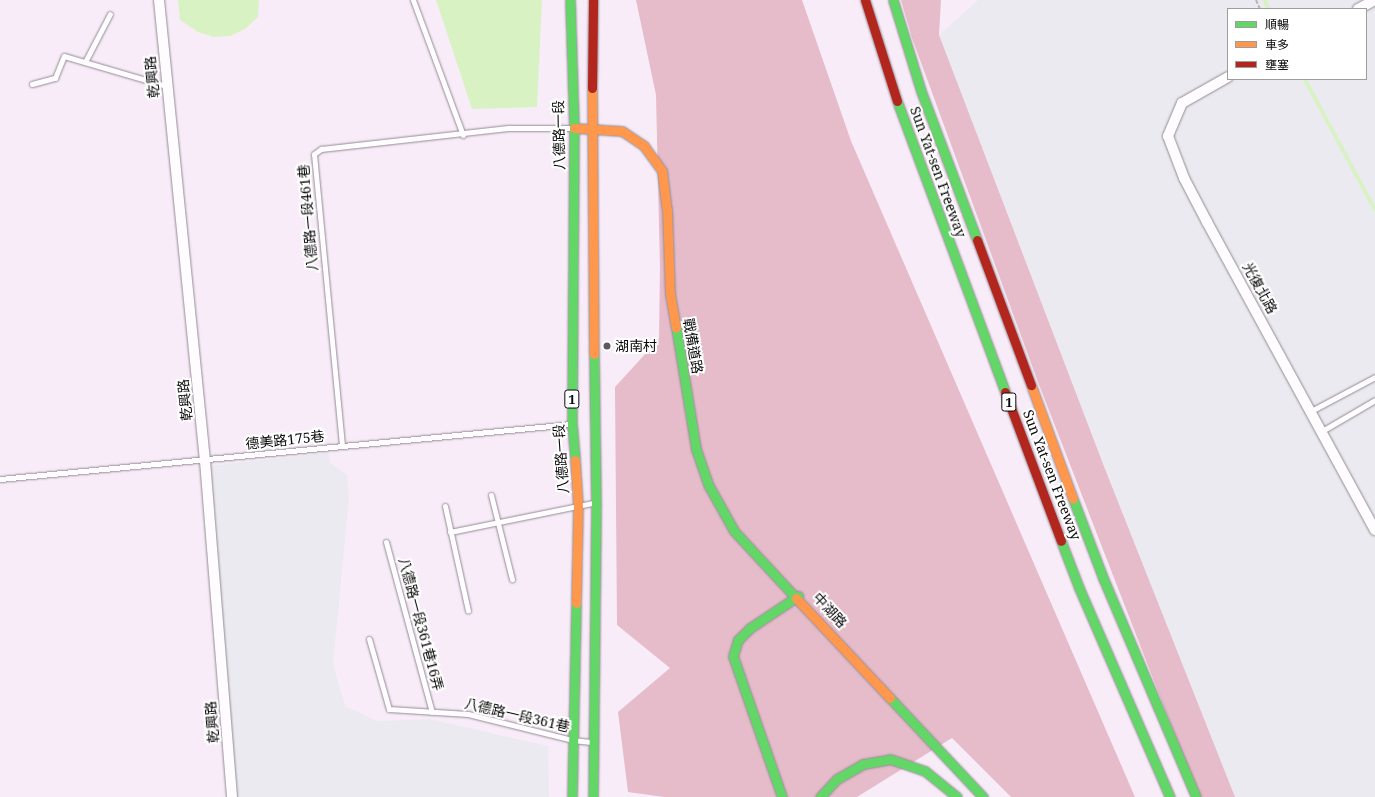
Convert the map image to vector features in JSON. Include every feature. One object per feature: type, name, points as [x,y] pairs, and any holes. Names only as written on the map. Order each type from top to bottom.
[{"type":"main road","name":"八德路一段","points":[[570,0],[574,128],[572,424],[578,507],[572,797]]},
{"type":"main road","name":"1","points":[[593,0],[591,130],[596,503],[592,742],[593,797]]},
{"type":"main road","name":"Sun Yat-sen Freeway","points":[[864,0],[901,115],[1079,588],[1170,797]]},
{"type":"main road","name":"Sun Yat-sen Freeway","points":[[893,0],[921,91],[1103,578],[1196,797]]},
{"type":"main road","name":"戰備道路","points":[[574,128],[622,131],[644,146],[662,171],[667,209],[670,294],[696,448],[709,486],[734,531],[798,596]]},
{"type":"main road","name":"中湖路","points":[[780,795],[733,656],[738,640],[750,628],[798,596],[983,797]]},
{"type":"main road","points":[[820,797],[837,779],[863,764],[890,759],[925,771],[957,797]]},
{"type":"street","name":"乾興路","points":[[159,0],[166,86],[205,461],[232,797]]},
{"type":"street","points":[[1360,8],[1375,0]]},
{"type":"street","name":"光復北路","points":[[1227,78],[1182,103],[1168,136],[1184,178],[1375,530]]},
{"type":"lane","points":[[413,0],[463,134]]},
{"type":"lane","points":[[84,62],[110,14]]},
{"type":"lane","points":[[32,84],[55,78],[64,56],[166,86]]},
{"type":"lane","name":"八德路一段461巷","points":[[342,445],[314,154],[321,149],[508,128],[574,128]]},
{"type":"lane","points":[[1311,411],[1375,377]]},
{"type":"lane","points":[[1322,431],[1375,400]]},
{"type":"lane","name":"德美路175巷","points":[[0,479],[205,461],[342,445],[572,424]]},
{"type":"lane","points":[[491,494],[512,579]]},
{"type":"lane","points":[[450,532],[596,503]]},
{"type":"lane","points":[[445,506],[468,611]]},
{"type":"lane","name":"八德路一段361巷16弄","points":[[386,542],[432,712]]},
{"type":"lane","name":"八德路一段361巷","points":[[369,639],[389,708],[468,714],[572,740],[592,742]]},
{"type":"shaded area","points":[[178,0],[259,0],[258,17],[245,29],[230,36],[214,37],[198,32],[180,20]]},
{"type":"shaded area","points":[[436,0],[542,0],[537,107],[472,109]]},
{"type":"shaded area","points":[[636,0],[802,0],[851,141],[1135,797],[1011,797],[952,738],[857,797],[664,797],[628,792],[618,712],[670,668],[617,625],[615,387],[659,339],[660,268],[656,95]]},
{"type":"shaded area","points":[[901,0],[941,0],[939,35],[1105,469],[1235,797],[1199,797],[1038,382],[912,38]]},
{"type":"shaded area","points":[[978,0],[1375,0],[1375,797],[1235,797],[1105,469],[939,35]]},
{"type":"shaded area","points":[[328,453],[330,463],[347,475],[349,497],[333,664],[345,706],[377,721],[429,719],[548,746],[549,797],[237,797],[208,466]]},
{"type":"waterway","points":[[1265,0],[1269,8]]},
{"type":"waterway","points":[[1306,80],[1375,209]]},
{"type":"traffic: fast","points":[[570,0],[574,128],[572,424],[575,460]]},
{"type":"traffic: fast","points":[[893,0],[921,91],[977,240]]},
{"type":"traffic: fast","points":[[897,101],[1005,392]]},
{"type":"traffic: fast","points":[[676,327],[696,449],[709,486],[734,531],[796,598]]},
{"type":"traffic: fast","points":[[593,797],[596,503],[594,354]]},
{"type":"traffic: fast","points":[[1073,499],[1103,578],[1196,797]]},
{"type":"traffic: fast","points":[[1061,541],[1079,588],[1170,797]]},
{"type":"traffic: fast","points":[[782,797],[733,656],[738,640],[750,628],[798,596]]},
{"type":"traffic: fast","points":[[572,797],[576,603]]},
{"type":"traffic: fast","points":[[890,698],[983,797]]},
{"type":"traffic: fast","points":[[820,797],[837,779],[863,764],[890,759],[925,771],[957,797]]},
{"type":"traffic: slow","points":[[592,88],[594,354]]},
{"type":"traffic: slow","points":[[574,128],[622,131],[644,146],[662,171],[667,209],[670,294],[676,327]]},
{"type":"traffic: slow","points":[[1031,385],[1073,499]]},
{"type":"traffic: slow","points":[[575,460],[578,507],[576,603]]},
{"type":"traffic: slow","points":[[796,598],[890,698]]},
{"type":"traffic: jam","points":[[592,88],[593,0]]},
{"type":"traffic: jam","points":[[865,0],[897,101]]},
{"type":"traffic: jam","points":[[977,240],[1031,385]]},
{"type":"traffic: jam","points":[[1005,392],[1061,541]]},
{"type":"place","name":"湖南村","points":[[607,346]]}]
